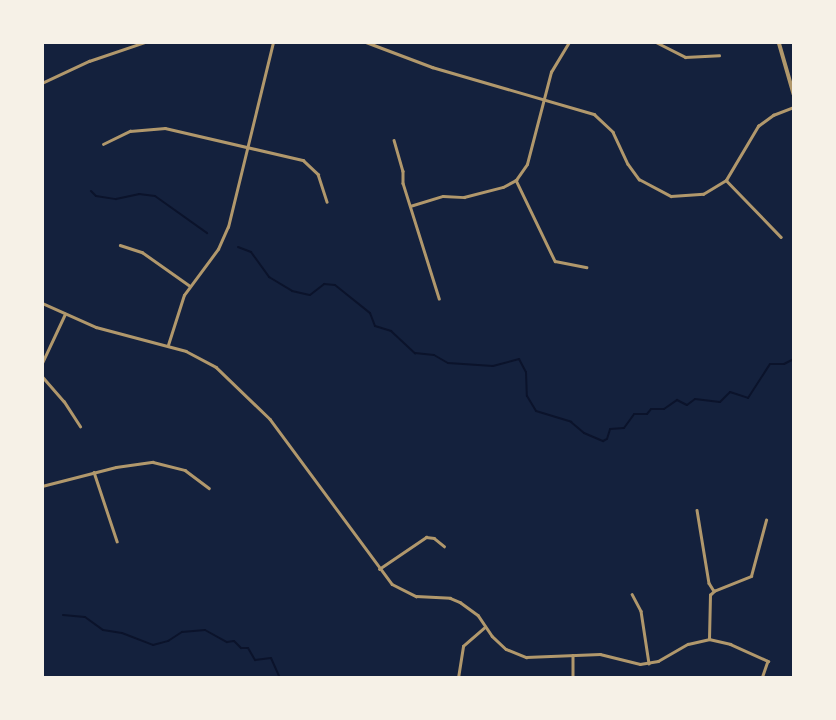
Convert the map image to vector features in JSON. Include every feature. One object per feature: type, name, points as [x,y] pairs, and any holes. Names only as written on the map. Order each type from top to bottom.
[{"type":"street","points":[[42,83],[74,67],[145,42]]},
{"type":"street","points":[[168,345],[180,304],[223,239],[273,42]]},
{"type":"street","points":[[366,42],[432,68],[585,110],[601,119],[614,132],[633,172],[653,189],[671,196],[692,197],[726,180],[758,125],[773,115],[794,107]]},
{"type":"street","points":[[410,206],[443,196],[464,197],[503,187],[516,180],[527,164],[554,66],[569,42]]},
{"type":"street","points":[[656,42],[685,57],[719,55]]},
{"type":"street","points":[[779,42],[794,94]]},
{"type":"street","points":[[103,144],[130,131],[152,128],[178,130],[247,147],[310,164],[318,174],[327,202]]},
{"type":"street","points":[[394,139],[410,206],[439,298]]},
{"type":"street","points":[[516,180],[555,261],[586,267]]},
{"type":"street","points":[[726,180],[781,237]]},
{"type":"street","points":[[120,245],[142,252],[190,286]]},
{"type":"street","points":[[42,303],[110,332],[168,345],[196,355],[216,367],[260,409],[391,584],[408,594],[450,598],[460,602],[478,615],[498,643],[515,653],[535,657],[600,654],[633,663],[649,663],[668,657],[688,644],[709,639],[730,644],[768,661],[762,678]]},
{"type":"street","points":[[42,363],[65,314]]},
{"type":"street","points":[[42,376],[64,401],[80,426]]},
{"type":"street","points":[[42,486],[137,463],[163,463],[184,470],[208,488]]},
{"type":"street","points":[[94,472],[117,541]]},
{"type":"street","points":[[697,510],[709,583],[714,591]]},
{"type":"street","points":[[709,639],[709,599],[714,591],[751,576],[766,520]]},
{"type":"street","points":[[379,569],[426,537],[434,538],[444,547]]},
{"type":"street","points":[[632,594],[641,611],[649,663]]},
{"type":"street","points":[[458,678],[463,646],[485,626]]},
{"type":"street","points":[[573,655],[573,678]]},
{"type":"waterway","points":[[91,191],[96,196],[116,199],[139,194],[155,196],[207,233]]},
{"type":"waterway","points":[[238,247],[251,252],[269,277],[292,291],[310,295],[324,284],[335,285],[370,313],[375,326],[391,331],[415,353],[434,355],[448,363],[493,366],[519,359],[526,372],[527,396],[536,411],[571,422],[584,433],[603,441],[607,439],[610,429],[624,428],[634,414],[647,414],[651,409],[664,409],[677,400],[687,405],[695,399],[720,402],[730,392],[748,398],[770,364],[784,364],[794,359]]},
{"type":"waterway","points":[[63,615],[85,617],[103,630],[122,633],[153,645],[168,641],[182,632],[205,630],[227,642],[234,641],[241,648],[248,648],[255,660],[271,658],[280,678]]}]
